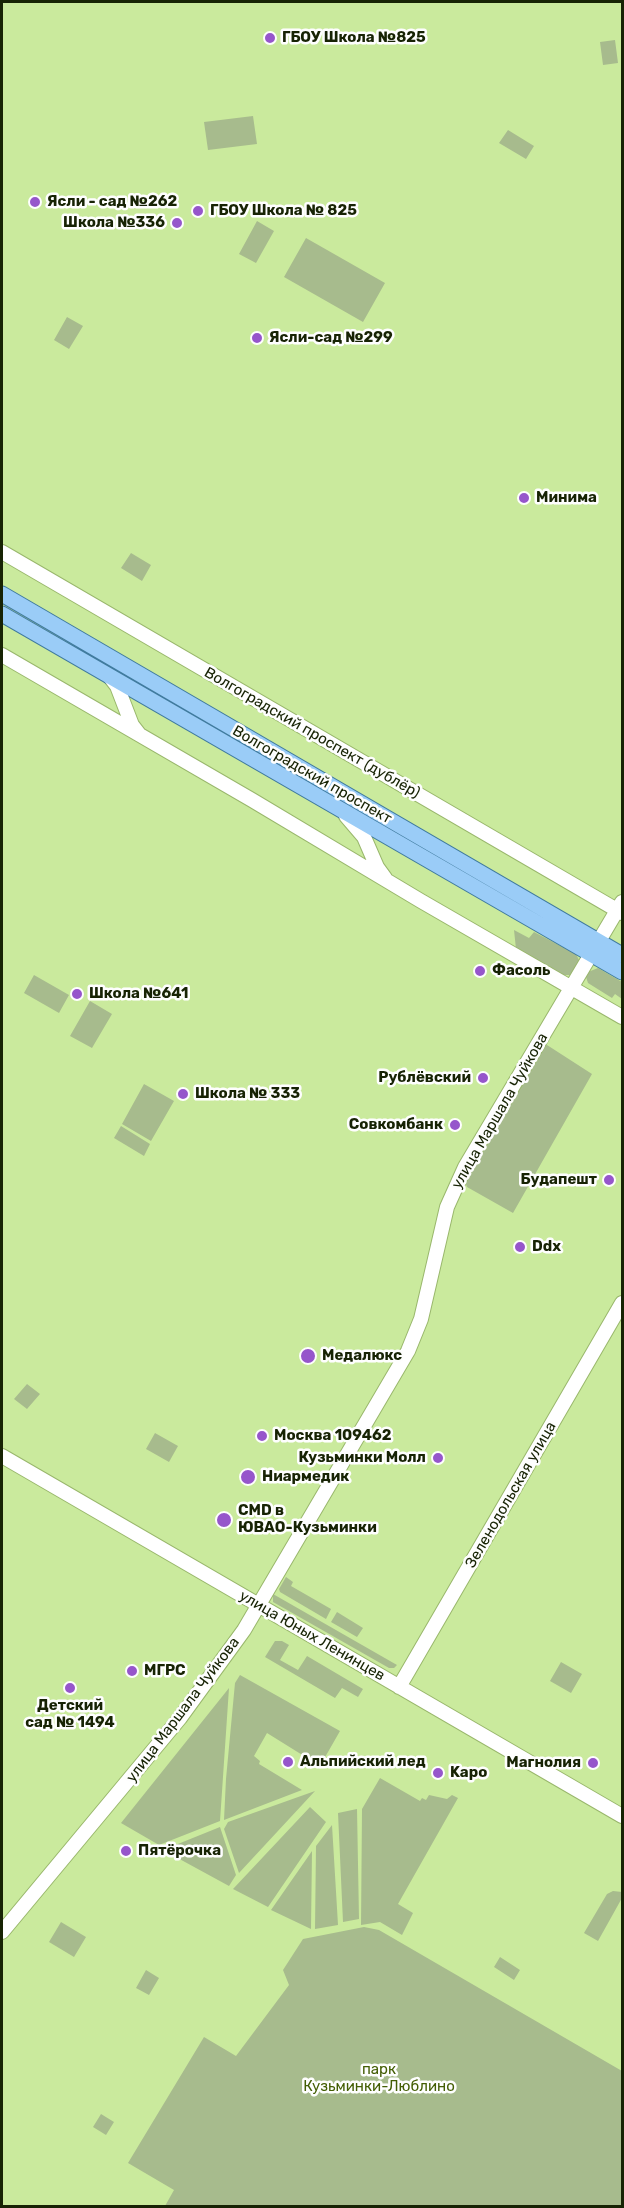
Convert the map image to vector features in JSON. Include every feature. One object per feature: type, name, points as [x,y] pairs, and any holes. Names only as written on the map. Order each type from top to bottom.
[{"type":"main road","name":"Волгоградский проспект","points":[[2,594],[596,949],[622,972]]},
{"type":"main road","name":"Волгоградский проспект","points":[[2,614],[338,808],[596,949],[622,955]]},
{"type":"street","name":"Волгоградский проспект (дублёр)","points":[[2,552],[621,909]]},
{"type":"street","points":[[2,655],[622,1017]]},
{"type":"street","points":[[106,673],[117,686],[132,725],[139,735]]},
{"type":"street","points":[[338,808],[364,837],[377,867],[390,882]]},
{"type":"street","name":"улица Маршала Чуйкова","points":[[2,1932],[180,1719],[244,1630],[408,1350],[422,1319],[447,1207],[468,1162],[621,909]]},
{"type":"street","name":"Зеленодольская улица","points":[[399,1687],[622,1303]]},
{"type":"street","name":"улица Юных Ленинцев","points":[[2,1455],[622,1816]]},
{"type":"green space","points":[[615,40],[618,63],[603,65],[600,42]]},
{"type":"green space","points":[[253,116],[257,144],[208,150],[204,122]]},
{"type":"green space","points":[[508,130],[534,146],[526,159],[499,143]]},
{"type":"green space","points":[[257,221],[274,231],[256,263],[239,254]]},
{"type":"green space","points":[[306,238],[385,283],[363,322],[284,277]]},
{"type":"green space","points":[[67,317],[83,326],[69,349],[54,340]]},
{"type":"green space","points":[[131,553],[151,565],[142,581],[121,568]]},
{"type":"green space","points":[[514,930],[529,938],[534,932],[576,954],[579,960],[578,967],[571,975],[563,975],[516,949]]},
{"type":"green space","points":[[598,968],[622,982],[622,999],[615,994],[612,998],[588,983],[586,977],[588,972]]},
{"type":"green space","points":[[34,975],[69,995],[59,1013],[24,993]]},
{"type":"green space","points":[[90,1001],[112,1014],[92,1048],[70,1036]]},
{"type":"green space","points":[[547,1045],[592,1074],[513,1213],[467,1187],[465,1182],[543,1046]]},
{"type":"green space","points":[[144,1084],[174,1101],[151,1141],[122,1124]]},
{"type":"green space","points":[[121,1126],[150,1144],[144,1156],[114,1138]]},
{"type":"green space","points":[[27,1384],[40,1394],[27,1409],[14,1399]]},
{"type":"green space","points":[[155,1433],[178,1446],[169,1462],[146,1449]]},
{"type":"green space","points":[[286,1577],[293,1582],[291,1586],[331,1609],[326,1619],[280,1592],[279,1589]]},
{"type":"green space","points":[[273,1594],[397,1665],[389,1668],[273,1602]]},
{"type":"green space","points":[[337,1612],[363,1628],[357,1637],[331,1622]]},
{"type":"green space","points":[[275,1641],[282,1641],[289,1645],[280,1660],[298,1670],[307,1656],[363,1689],[358,1697],[342,1688],[335,1698],[265,1657]]},
{"type":"green space","points":[[561,1662],[582,1674],[571,1693],[550,1681]]},
{"type":"green space","points":[[240,1675],[340,1731],[320,1766],[267,1733],[254,1756],[260,1761],[259,1764],[302,1790],[224,1820],[235,1683]]},
{"type":"green space","points":[[229,1688],[220,1821],[159,1845],[121,1823]]},
{"type":"green space","points":[[380,1778],[420,1801],[422,1798],[426,1800],[429,1795],[447,1799],[452,1795],[458,1798],[398,1904],[413,1913],[402,1935],[380,1922],[361,1925],[362,1809]]},
{"type":"green space","points":[[315,1791],[239,1873],[224,1829],[228,1822]]},
{"type":"green space","points":[[310,1807],[326,1822],[268,1907],[233,1889]]},
{"type":"green space","points":[[357,1809],[359,1919],[343,1922],[338,1813]]},
{"type":"green space","points":[[332,1825],[338,1925],[315,1929],[316,1846]]},
{"type":"green space","points":[[220,1827],[236,1875],[229,1886],[163,1850]]},
{"type":"green space","points":[[312,1851],[311,1929],[271,1910]]},
{"type":"green space","points":[[613,1891],[622,1892],[622,1898],[598,1941],[584,1933],[607,1894]]},
{"type":"green space","points":[[61,1922],[86,1937],[74,1957],[49,1942]]},
{"type":"green space","name":"парк Кузьминки-Люблино","points":[[364,1927],[379,1930],[622,2071],[622,2206],[165,2206],[174,2190],[128,2163],[204,2037],[236,2056],[289,1985],[283,1970],[303,1939]]},
{"type":"green space","points":[[500,1957],[520,1970],[514,1980],[494,1967]]},
{"type":"green space","points":[[146,1970],[159,1978],[149,1995],[136,1988]]},
{"type":"green space","points":[[101,2114],[114,2122],[106,2135],[93,2127]]},
{"type":"place","name":"ГБОУ Школа №825","points":[[270,38]]},
{"type":"place","name":"Ясли - сад №262","points":[[35,202]]},
{"type":"place","name":"ГБОУ Школа № 825","points":[[198,211]]},
{"type":"place","name":"Школа №336","points":[[177,223]]},
{"type":"place","name":"Ясли-сад №299","points":[[257,338]]},
{"type":"place","name":"Минима","points":[[524,498]]},
{"type":"place","name":"Фасоль","points":[[480,971]]},
{"type":"place","name":"Школа №641","points":[[77,994]]},
{"type":"place","name":"Рублёвский","points":[[483,1078]]},
{"type":"place","name":"Школа № 333","points":[[183,1094]]},
{"type":"place","name":"Совкомбанк","points":[[455,1125]]},
{"type":"place","name":"Будапешт","points":[[609,1180]]},
{"type":"place","name":"Ddx","points":[[520,1247]]},
{"type":"place","name":"Медалюкс","points":[[308,1356]]},
{"type":"place","name":"Москва 109462","points":[[262,1436]]},
{"type":"place","name":"Кузьминки Молл","points":[[438,1458]]},
{"type":"place","name":"Ниармедик","points":[[248,1477]]},
{"type":"place","name":"CMD в ЮВАО-Кузьминки","points":[[224,1520]]},
{"type":"place","name":"МГРС","points":[[132,1671]]},
{"type":"place","name":"Детский сад № 1494","points":[[70,1688]]},
{"type":"place","name":"Альпийский лед","points":[[288,1762]]},
{"type":"place","name":"Магнолия","points":[[593,1763]]},
{"type":"place","name":"Kapo","points":[[438,1773]]},
{"type":"place","name":"Пятёрочка","points":[[126,1851]]}]
